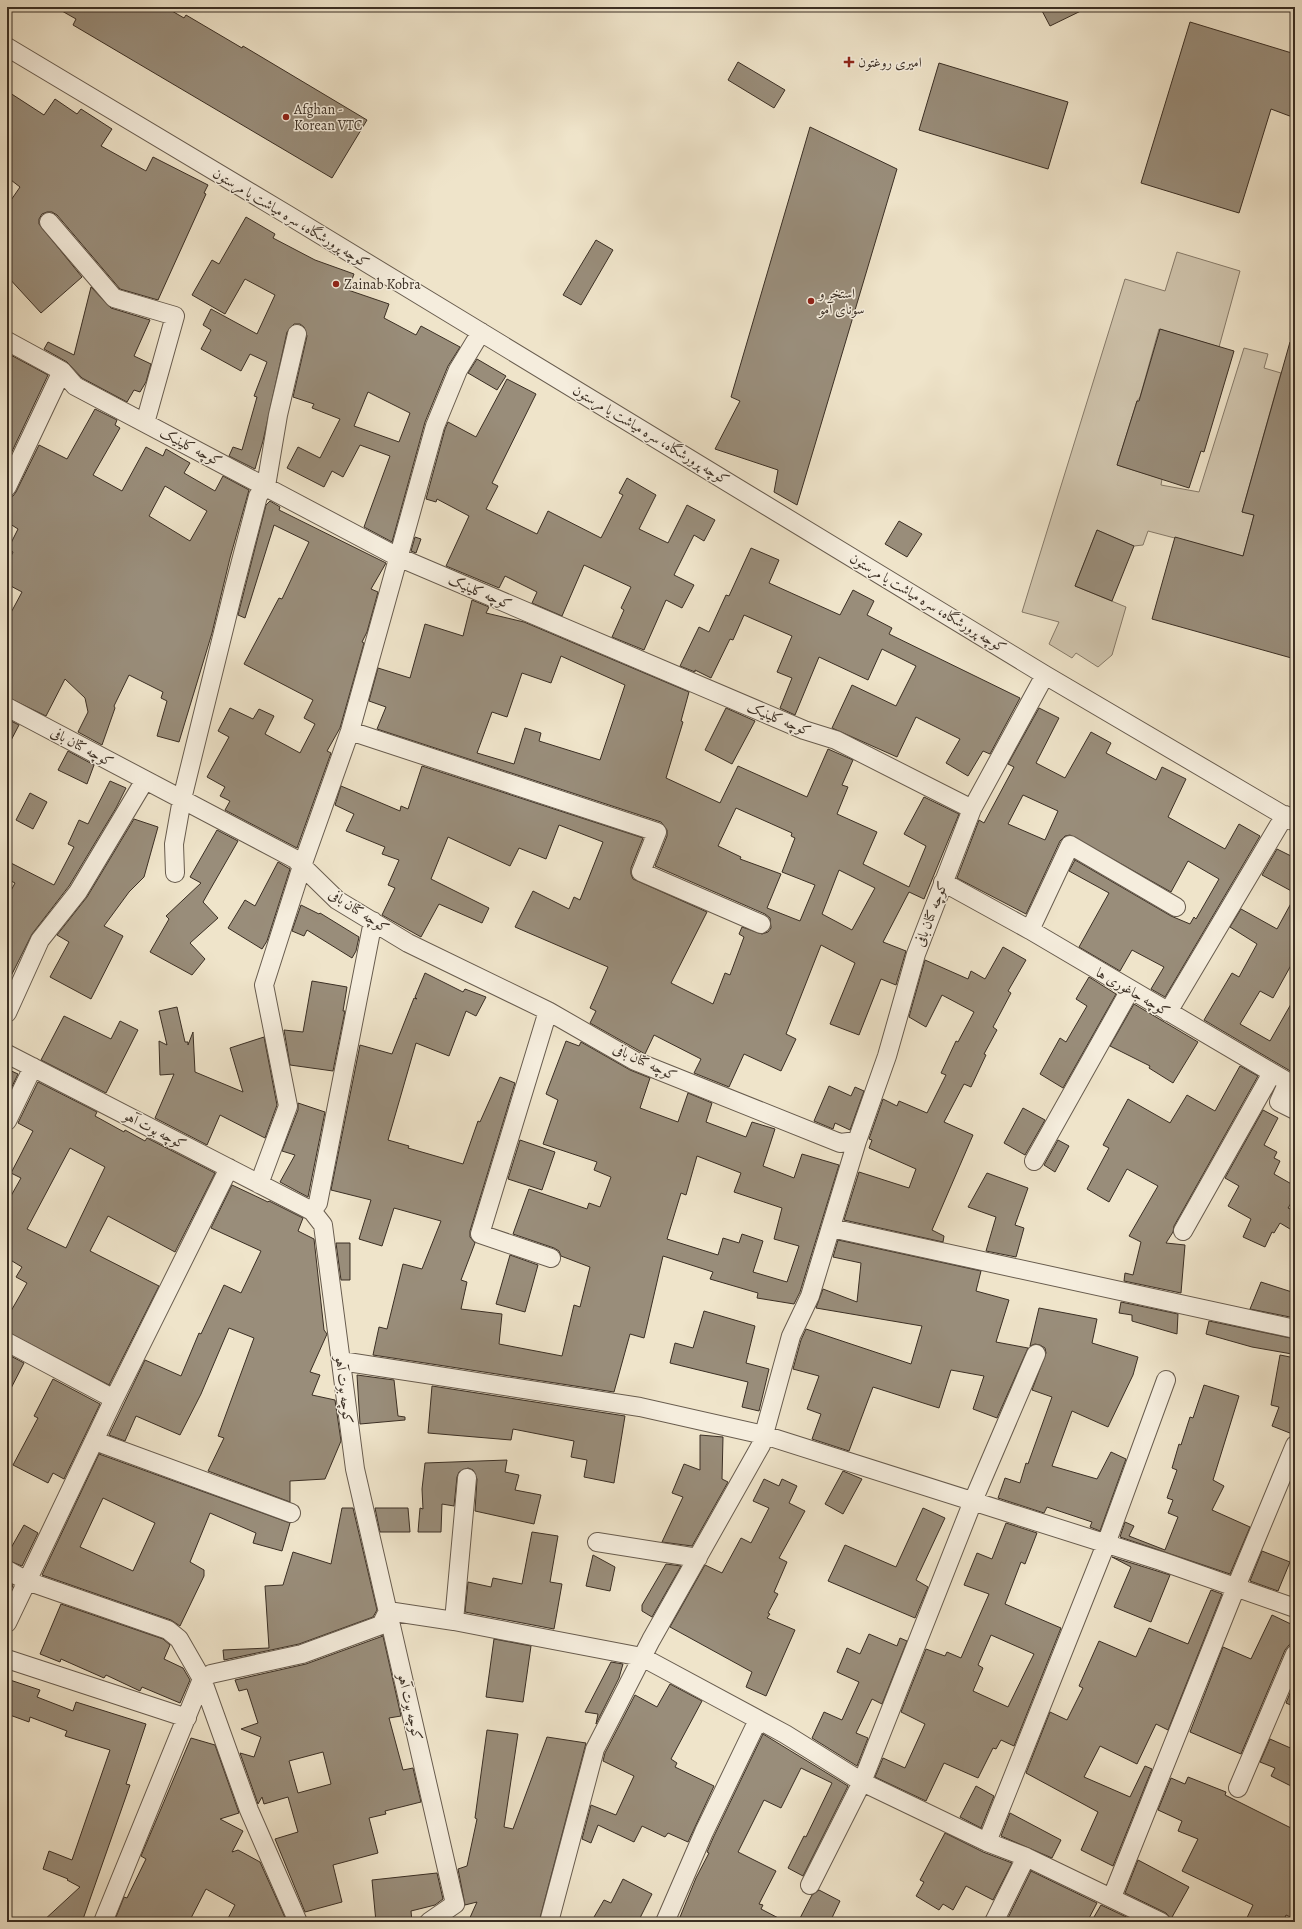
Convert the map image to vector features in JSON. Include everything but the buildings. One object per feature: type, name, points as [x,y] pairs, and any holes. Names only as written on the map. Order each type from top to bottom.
[{"type":"street","name":"کوچه پرورشگاه، سره میاشت یا مرستون","points":[[7,48],[481,332],[1046,675],[1290,819]]},
{"type":"street","points":[[49,222],[114,298],[175,316],[145,423]]},
{"type":"street","points":[[259,1184],[288,1106],[264,985],[302,866],[350,731],[435,426],[458,370],[481,332]]},
{"type":"street","points":[[175,873],[174,844],[182,799],[258,496],[266,486],[278,415],[297,334]]},
{"type":"street","name":"کوچه کلینیک","points":[[7,341],[62,371],[75,386],[398,557],[804,730],[836,740],[972,809]]},
{"type":"street","points":[[7,487],[62,371]]},
{"type":"street","name":"کوچه کتان بافی","points":[[7,707],[295,859],[337,900],[408,943],[548,1011],[635,1061],[840,1143],[857,1141],[888,1056],[916,954],[972,809],[1046,675]]},
{"type":"street","points":[[350,731],[658,832],[641,872],[761,924]]},
{"type":"street","points":[[7,1013],[40,940],[78,892],[145,780]]},
{"type":"street","points":[[1168,1012],[1290,819]]},
{"type":"street","points":[[1030,930],[1070,845],[1176,907]]},
{"type":"street","name":"کوچه جاغوری ها","points":[[943,882],[1030,930],[1272,1073],[1291,1082],[1279,1102],[1295,1110]]},
{"type":"street","points":[[312,1211],[318,1203],[373,921]]},
{"type":"street","points":[[1034,1161],[1130,990]]},
{"type":"street","points":[[548,1011],[480,1234],[551,1258]]},
{"type":"street","name":"کوچه بوت آهو","points":[[7,1054],[312,1211],[323,1224],[355,1468],[455,1904],[429,1922]]},
{"type":"street","points":[[7,1121],[33,1067]]},
{"type":"street","points":[[1183,1232],[1272,1073]]},
{"type":"street","points":[[549,1922],[594,1749],[642,1657],[761,1445],[791,1336],[810,1296],[857,1141]]},
{"type":"street","points":[[7,1623],[114,1399],[230,1168]]},
{"type":"street","points":[[831,1228],[1295,1329]]},
{"type":"street","points":[[7,1342],[114,1399]]},
{"type":"street","points":[[810,1885],[862,1782],[973,1501],[1036,1354]]},
{"type":"street","points":[[341,1361],[640,1407],[764,1435],[1106,1544],[1295,1608]]},
{"type":"street","points":[[987,1842],[1106,1544],[1166,1380]]},
{"type":"street","points":[[95,1440],[291,1513]]},
{"type":"street","points":[[1112,1897],[1236,1587],[1295,1446]]},
{"type":"street","points":[[454,1621],[467,1478]]},
{"type":"street","points":[[597,1542],[698,1558]]},
{"type":"street","points":[[7,1570],[27,1581],[168,1630],[179,1639],[202,1679],[249,1810],[298,1922]]},
{"type":"street","points":[[103,1922],[202,1679],[211,1674],[302,1654],[361,1633],[381,1625],[388,1610],[642,1657],[785,1734],[862,1782],[987,1842],[1026,1857],[1112,1897],[1161,1922]]},
{"type":"street","points":[[1238,1788],[1295,1654]]},
{"type":"street","points":[[7,1659],[187,1718]]},
{"type":"street","points":[[665,1922],[704,1832],[758,1720]]},
{"type":"street","points":[[994,1922],[1026,1857]]},
{"type":"shaded area","points":[[1177,252],[1240,271],[1219,347],[1159,329],[1140,397],[1137,401],[1117,465],[1162,479],[1161,485],[1199,492],[1244,348],[1268,354],[1264,368],[1281,373],[1242,512],[1254,515],[1243,556],[1148,531],[1143,545],[1134,546],[1097,530],[1075,586],[1126,607],[1112,655],[1098,667],[1076,653],[1072,658],[1049,644],[1059,622],[1022,612],[1125,279],[1165,291]]},
{"type":"place","name":"امیری روغتون","points":[[849,62]]},
{"type":"place","name":"Afghan - Korean VTC","points":[[286,117]]},
{"type":"place","name":"Zainab Kobra","points":[[336,284]]},
{"type":"place","name":"استخر و سونای آمو","points":[[811,301]]}]
